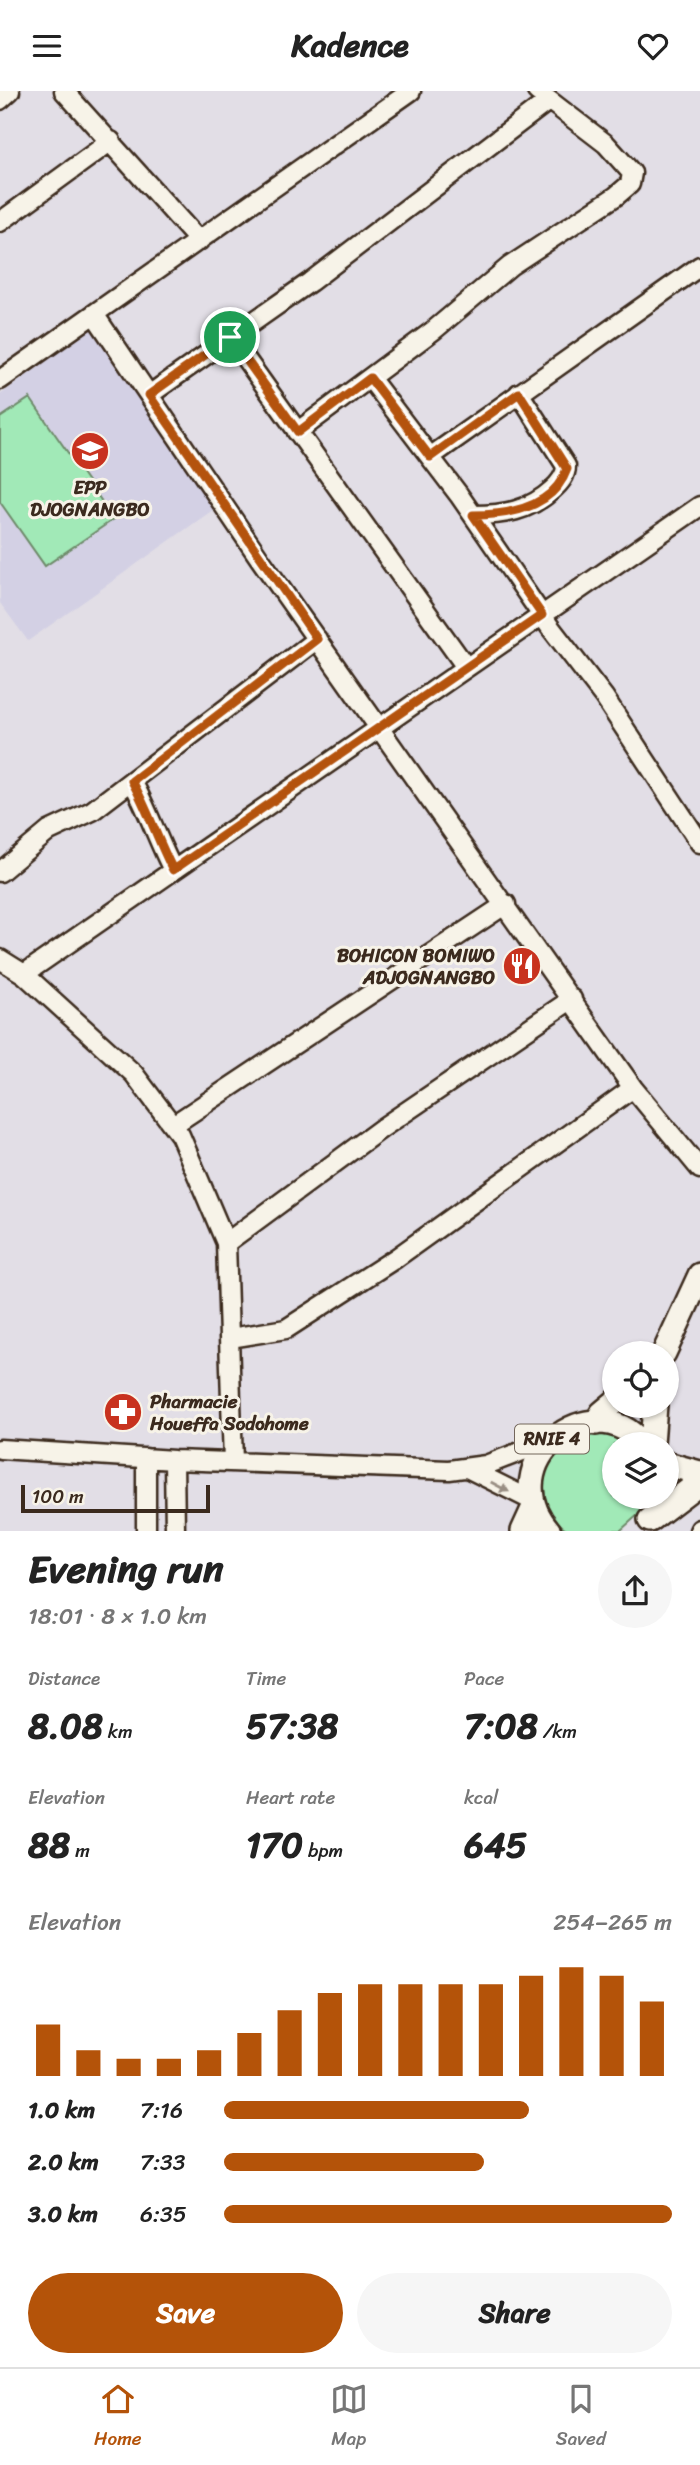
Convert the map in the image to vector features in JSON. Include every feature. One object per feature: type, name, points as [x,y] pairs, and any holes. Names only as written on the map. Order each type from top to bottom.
[{"type":"main road","points":[[670,1341],[700,1275]]},
{"type":"main road","points":[[596,1423],[602,1413]]},
{"type":"main road","name":"RNIE 4","points":[[523,1531],[533,1504],[532,1475],[536,1462],[551,1440],[580,1425],[596,1423],[618,1427],[625,1432]]},
{"type":"main road","points":[[679,1467],[700,1473]]},
{"type":"main road","points":[[645,1525],[700,1482]]},
{"type":"main road","points":[[533,1504],[549,1531]]},
{"type":"main road","points":[[645,1525],[652,1509]]},
{"type":"street","points":[[0,100],[10,91]]},
{"type":"street","points":[[64,91],[199,241]]},
{"type":"street","points":[[0,380],[199,241],[398,94]]},
{"type":"street","points":[[149,395],[310,282],[542,96],[619,156],[632,173],[630,184],[617,196],[502,272],[434,330],[298,432]]},
{"type":"street","points":[[0,222],[111,141]]},
{"type":"street","points":[[430,457],[700,266]]},
{"type":"street","points":[[94,314],[317,639],[381,726],[634,1088],[697,1159]]},
{"type":"street","points":[[230,337],[466,667]]},
{"type":"street","points":[[370,378],[604,697],[700,843]]},
{"type":"street","points":[[473,515],[528,508],[554,488],[566,472],[566,466],[519,393]]},
{"type":"street","points":[[24,974],[700,506]]},
{"type":"street","points":[[0,872],[49,831],[92,811],[317,639]]},
{"type":"street","points":[[132,781],[149,812],[153,832],[173,870]]},
{"type":"street","points":[[173,1125],[506,904]]},
{"type":"street","points":[[0,959],[24,974],[134,1074],[173,1125],[226,1243],[233,1462]]},
{"type":"street","points":[[226,1243],[382,1128],[572,999]]},
{"type":"street","points":[[230,1338],[286,1329],[396,1258],[634,1088]]},
{"type":"street","points":[[0,1449],[174,1460],[469,1469],[551,1440]]},
{"type":"street","points":[[146,1458],[146,1531]]},
{"type":"street","points":[[174,1460],[175,1531]]},
{"type":"street","points":[[469,1469],[533,1504]]},
{"type":"shaded area","name":"EPP DJOGNANGBO","points":[[95,326],[217,507],[28,641],[0,603],[0,395]]},
{"type":"green space","points":[[30,398],[114,519],[45,566],[0,502],[0,418]]},
{"type":"green space","points":[[594,1432],[602,1434],[602,1509],[642,1509],[621,1530],[569,1531],[550,1512],[543,1489],[544,1476],[555,1453],[564,1443]]},
{"type":"place","name":"EPP DJOGNANGBO","points":[[90,451]]},
{"type":"place","name":"BOHICON BOMIWO ADJOGNANGBO","points":[[522,966]]},
{"type":"place","name":"Pharmacie Houeffa Sodohome","points":[[123,1412]]},
{"type":"route","points":[[230,337],[298,432],[370,378],[430,457],[519,393],[567,469],[554,488],[528,508],[516,512],[473,515],[542,615],[173,870],[153,832],[149,812],[132,781],[317,639],[149,395],[230,337]]}]
